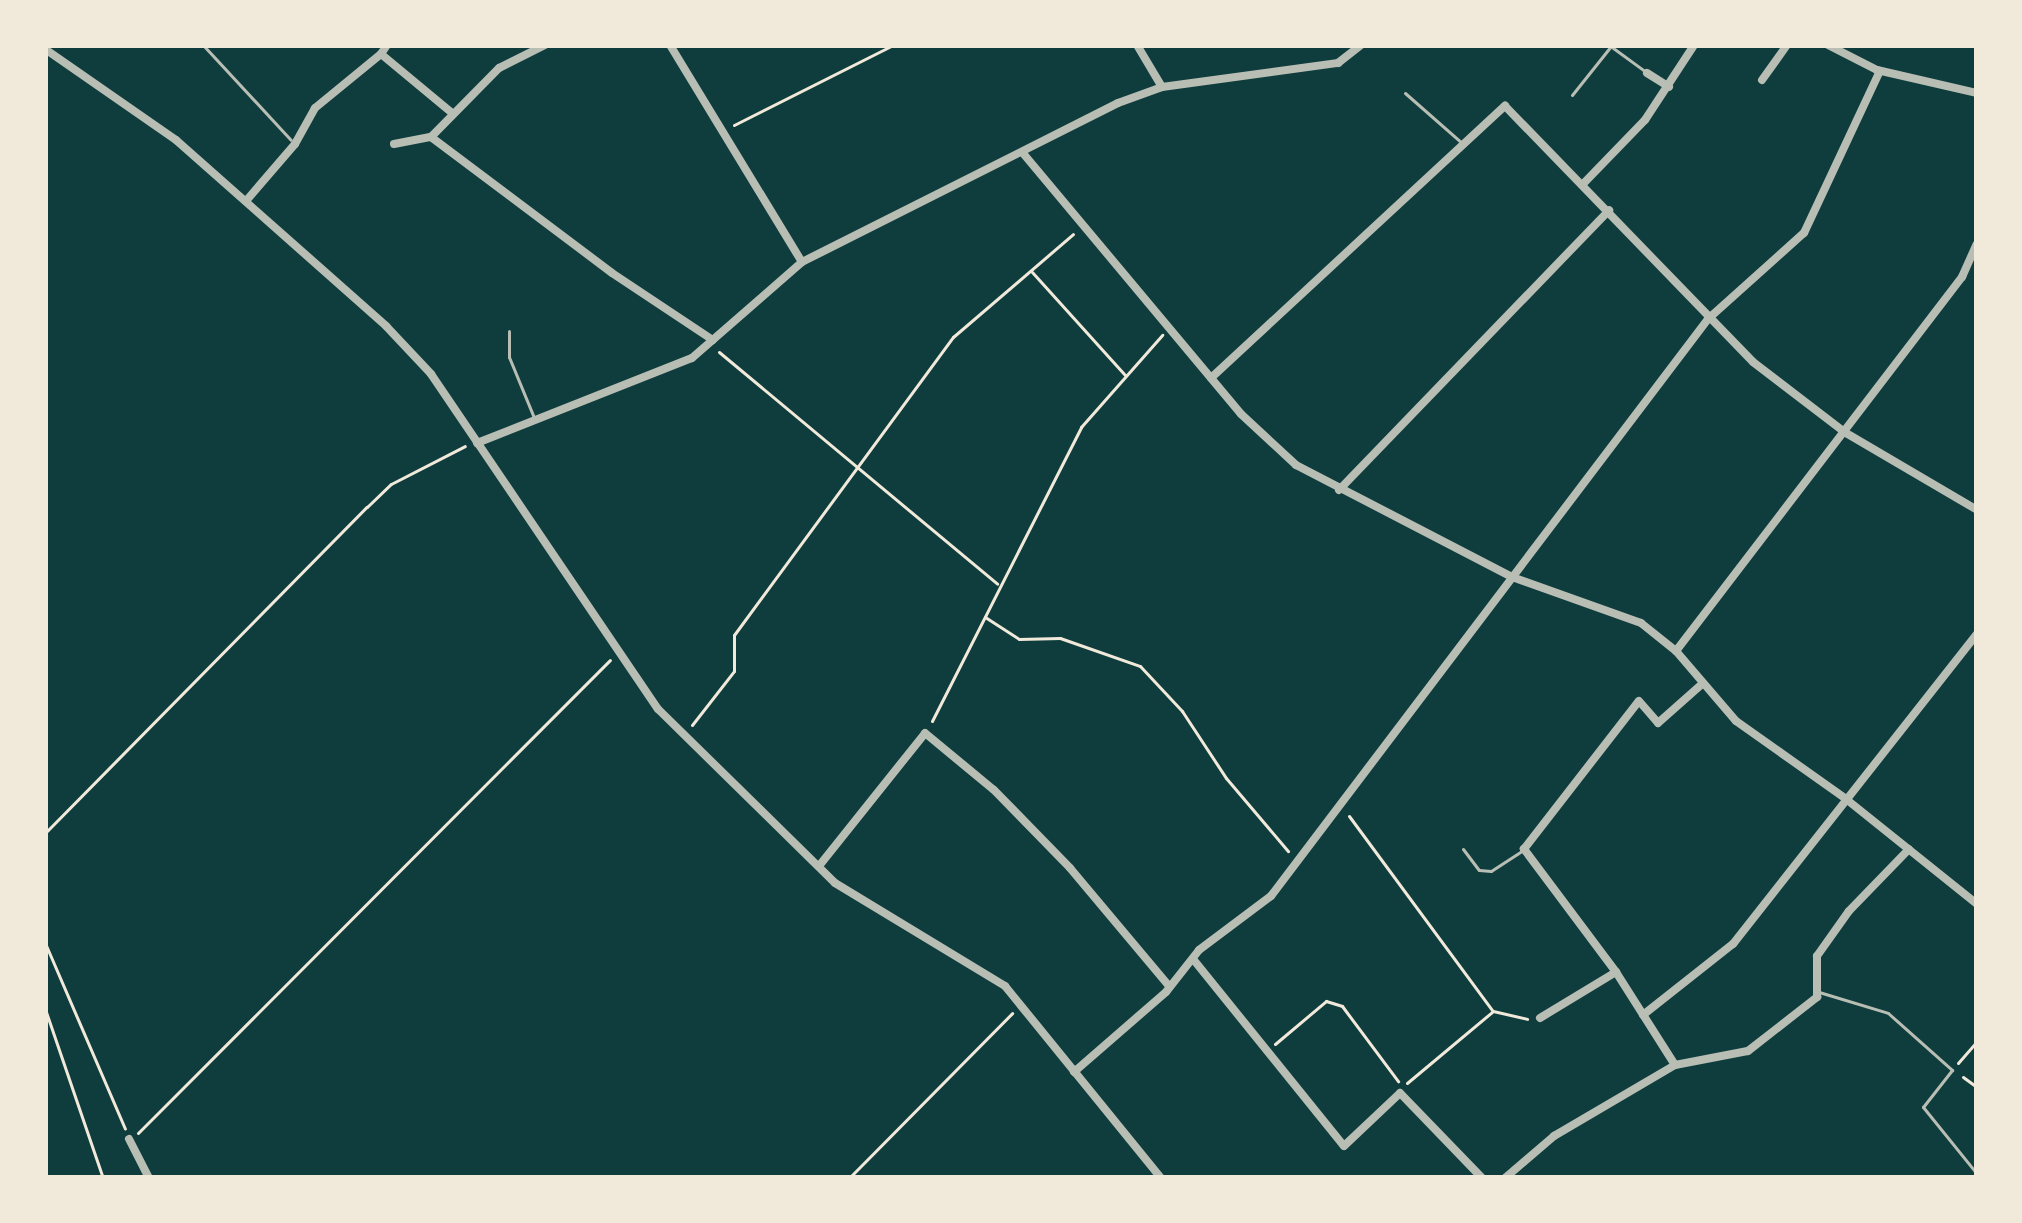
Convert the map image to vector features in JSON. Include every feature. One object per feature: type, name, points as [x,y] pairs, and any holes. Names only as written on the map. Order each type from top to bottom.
[{"type":"street","points":[[394,144],[431,137],[499,68],[545,45]]},
{"type":"street","points":[[670,45],[802,262]]},
{"type":"street","points":[[1137,45],[1162,87]]},
{"type":"street","points":[[477,443],[692,358],[802,262],[1118,103],[1162,87],[1338,64],[1361,45]]},
{"type":"street","points":[[1583,184],[1645,120],[1694,45]]},
{"type":"street","points":[[1762,80],[1787,45]]},
{"type":"street","points":[[1832,46],[1880,71],[1977,93]]},
{"type":"street","points":[[45,49],[176,140],[386,326],[431,374],[616,653],[684,735],[819,866],[876,911],[987,970],[1022,1004],[1161,1178]]},
{"type":"street","points":[[246,201],[295,144],[327,94],[384,49],[452,112]]},
{"type":"street","points":[[1074,1072],[1170,987],[1192,959],[1271,896],[1708,319],[1804,233],[1880,71]]},
{"type":"street","points":[[1647,73],[1669,87]]},
{"type":"street","points":[[1211,378],[1505,106],[1753,362],[1846,433],[1977,510]]},
{"type":"street","points":[[431,137],[711,342]]},
{"type":"street","points":[[1022,152],[1211,378],[1296,465],[1338,491],[1512,577],[1641,623],[1676,651],[1736,721],[1846,799],[1977,904]]},
{"type":"street","points":[[1338,491],[1609,210]]},
{"type":"street","points":[[1676,651],[1962,278],[1977,244]]},
{"type":"street","points":[[1643,1015],[1733,944],[1977,634]]},
{"type":"street","points":[[1675,1065],[1616,972],[1524,849],[1639,701],[1658,723],[1703,683]]},
{"type":"street","points":[[819,866],[926,733],[994,790],[1070,868],[1170,987]]},
{"type":"street","points":[[1505,1178],[1554,1136],[1675,1065],[1748,1051],[1817,997],[1817,956],[1849,911],[1909,849]]},
{"type":"street","points":[[1192,959],[1344,1146],[1402,1090],[1482,1178]]},
{"type":"street","points":[[1540,1018],[1616,972]]},
{"type":"street","points":[[129,1138],[149,1178]]},
{"type":"lane","points":[[202,45],[295,144]]},
{"type":"lane","points":[[1572,95],[1610,46],[1647,73]]},
{"type":"lane","points":[[1405,93],[1464,144]]},
{"type":"lane","points":[[508,331],[509,357],[535,420]]},
{"type":"lane","points":[[1463,849],[1479,870],[1491,871],[1524,849]]},
{"type":"lane","points":[[1817,991],[1888,1013],[1952,1070],[1923,1107],[1977,1174]]},
{"type":"path","points":[[722,130],[893,45]]},
{"type":"path","points":[[684,735],[730,678],[734,635],[953,338],[1083,225]]},
{"type":"path","points":[[1030,271],[1126,375]]},
{"type":"path","points":[[926,733],[1081,427],[1169,327]]},
{"type":"path","points":[[711,342],[998,586]]},
{"type":"path","points":[[45,833],[391,484],[453,450],[477,443]]},
{"type":"path","points":[[983,616],[1019,639],[1060,638],[1140,666],[1183,711],[1226,778],[1297,862]]},
{"type":"path","points":[[45,943],[129,1138],[144,1130],[616,653]]},
{"type":"path","points":[[1339,806],[1493,1011],[1518,1020],[1540,1018]]},
{"type":"path","points":[[1264,1052],[1326,1001],[1342,1006],[1402,1090],[1493,1011]]},
{"type":"path","points":[[849,1178],[1022,1004]]},
{"type":"path","points":[[45,1009],[103,1178]]},
{"type":"path","points":[[1977,1042],[1952,1070],[1977,1087]]}]
